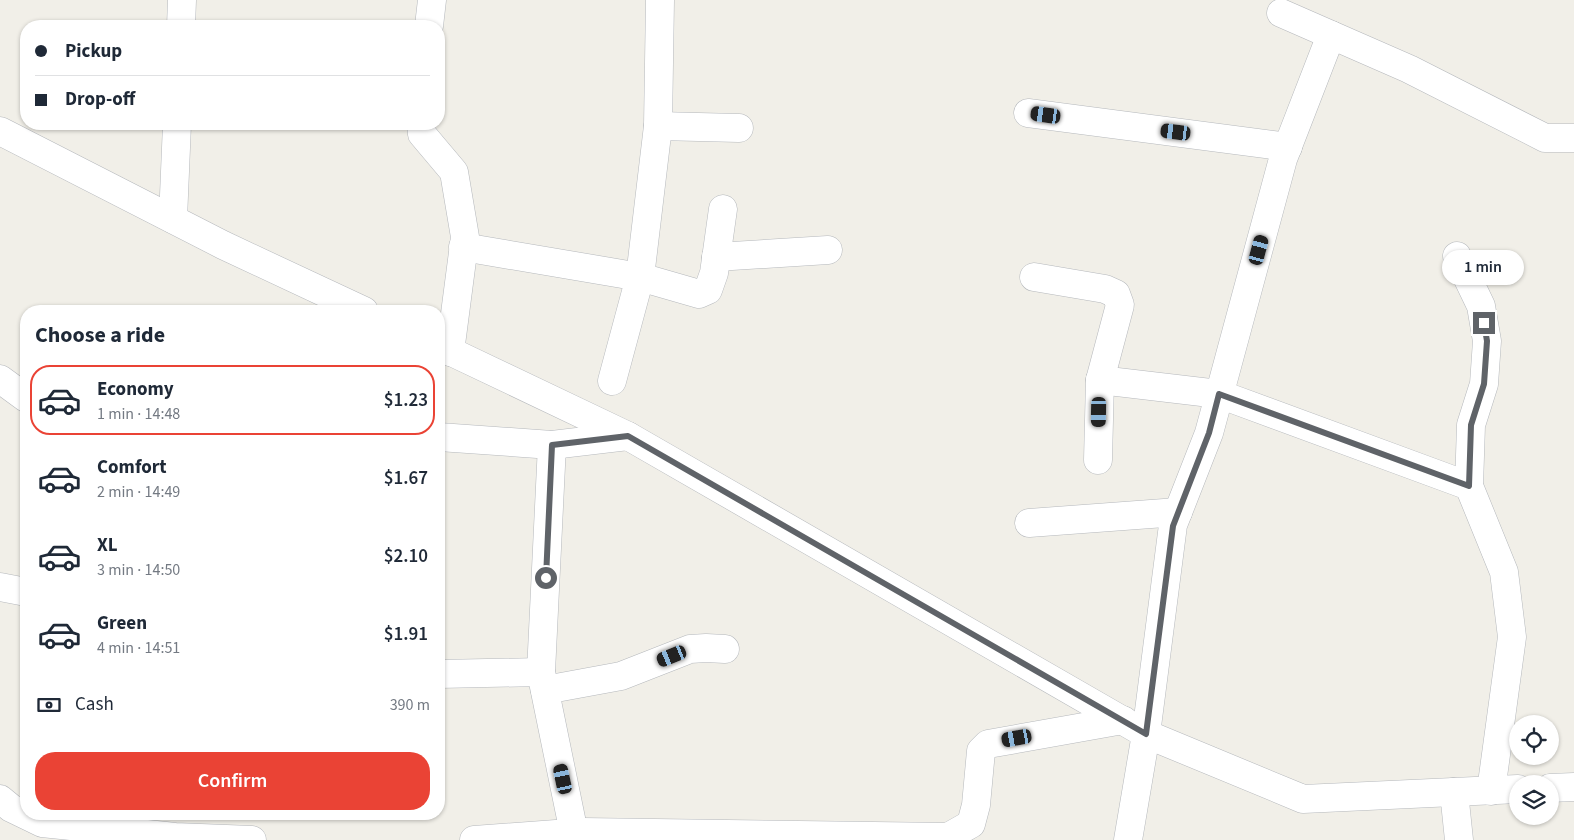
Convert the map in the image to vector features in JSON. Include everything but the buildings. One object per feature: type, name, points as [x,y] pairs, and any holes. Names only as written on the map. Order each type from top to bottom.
[{"type":"street","points":[[180,20],[182,0]]},
{"type":"street","points":[[430,20],[432,0]]},
{"type":"street","points":[[612,381],[640,277],[658,126],[660,0]]},
{"type":"street","points":[[1281,13],[1409,69],[1545,138],[1574,138]]},
{"type":"street","points":[[1128,840],[1146,734],[1173,526],[1209,433],[1283,159],[1331,35]]},
{"type":"street","points":[[1028,113],[1288,147]]},
{"type":"street","points":[[658,126],[739,128]]},
{"type":"street","points":[[173,219],[176,130]]},
{"type":"street","points":[[422,130],[422,134],[454,172],[464,237],[445,344]]},
{"type":"street","points":[[0,131],[223,245],[351,305]]},
{"type":"street","points":[[463,248],[640,277],[700,294],[708,290],[714,273],[723,209]]},
{"type":"street","points":[[716,257],[828,250]]},
{"type":"street","points":[[1457,256],[1481,306],[1487,341],[1484,384],[1471,425],[1469,486],[1504,572],[1512,637],[1491,790]]},
{"type":"street","points":[[1034,278],[1104,289],[1116,294],[1120,304],[1100,380],[1098,460]]},
{"type":"street","points":[[445,349],[628,436],[1146,734],[1303,799],[1509,789]]},
{"type":"street","points":[[0,378],[20,393]]},
{"type":"street","points":[[1100,380],[1219,394],[1469,486]]},
{"type":"street","points":[[445,437],[552,445],[628,436]]},
{"type":"street","points":[[552,445],[543,681],[574,836]]},
{"type":"street","points":[[1029,523],[1178,512]]},
{"type":"street","points":[[0,587],[20,591]]},
{"type":"street","points":[[445,674],[543,681],[621,676],[690,649],[726,649]]},
{"type":"street","points":[[474,840],[574,836],[948,837],[971,824],[976,805],[981,751],[988,744],[1123,720]]},
{"type":"street","points":[[1559,788],[1574,787]]},
{"type":"street","points":[[1454,792],[1458,840]]},
{"type":"street","points":[[0,799],[10,808],[20,813]]},
{"type":"street","points":[[36,820],[42,823],[175,837],[252,840]]},
{"type":"route","points":[[546,578],[552,445],[628,436],[1146,734],[1173,526],[1209,433],[1219,394],[1469,486],[1471,425],[1484,384],[1487,341],[1484,323]]}]
